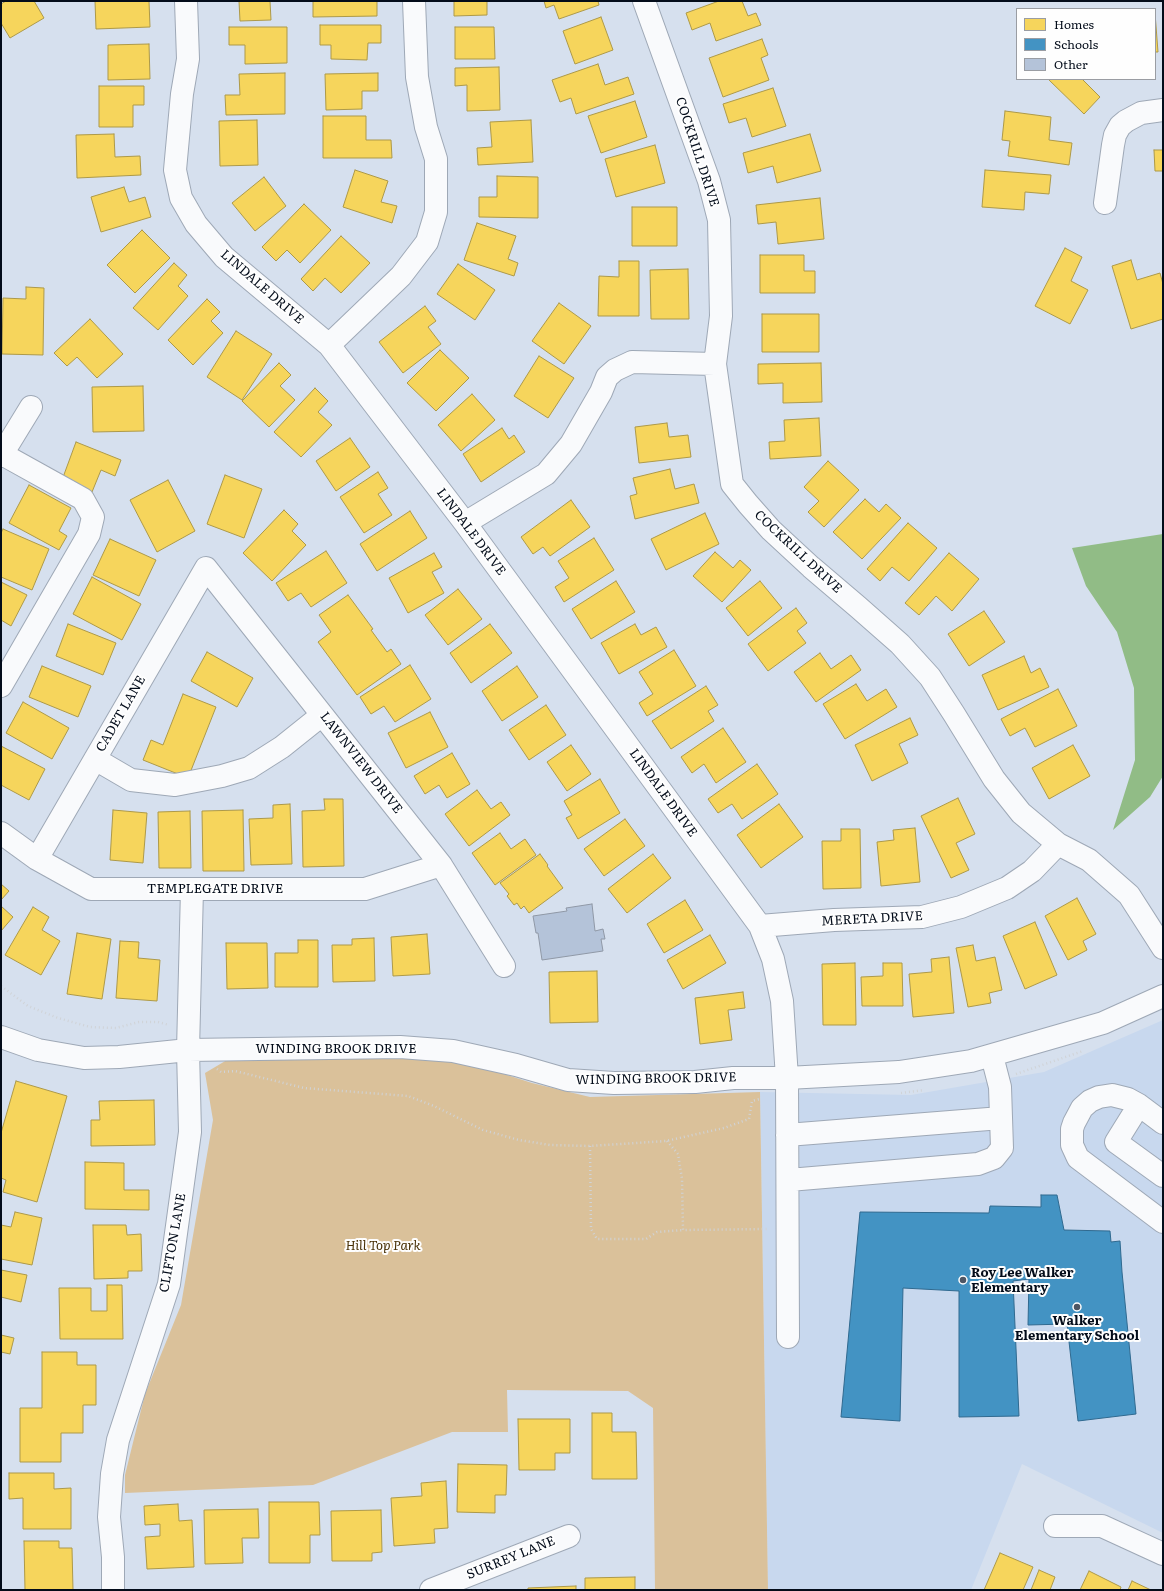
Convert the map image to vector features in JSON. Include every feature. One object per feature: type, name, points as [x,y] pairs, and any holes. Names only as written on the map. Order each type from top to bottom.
[{"type":"street","name":"LINDALE DRIVE","points":[[186,1],[188,58],[182,94],[175,170],[181,198],[196,224],[224,257],[329,345],[465,523],[760,926],[773,959],[782,1001],[778,1078],[787,1135],[789,1180],[788,1337]]},
{"type":"street","points":[[329,345],[401,276],[427,242],[436,212],[436,159],[426,127],[417,78],[414,1]]},
{"type":"street","name":"COCKRILL DRIVE","points":[[644,1],[709,181],[719,220],[721,316],[715,364],[732,484],[771,530],[811,567],[900,644],[930,677],[994,779],[1021,813],[1058,844],[1089,860],[1129,895],[1163,948]]},
{"type":"street","points":[[1105,203],[1113,145],[1115,135],[1120,126],[1141,112],[1163,110]]},
{"type":"street","points":[[465,523],[546,474],[571,444],[601,392],[607,377],[615,370],[632,362],[715,364]]},
{"type":"street","points":[[1,686],[89,534],[93,517],[83,499],[2,455],[31,407]]},
{"type":"street","name":"LAWNVIEW DRIVE","points":[[206,568],[441,865],[504,966]]},
{"type":"street","name":"CADET LANE","points":[[37,859],[206,568]]},
{"type":"street","points":[[95,759],[132,780],[175,785],[222,776],[249,768],[282,747],[322,715]]},
{"type":"street","name":"TEMPLEGATE DRIVE","points":[[1,833],[37,859],[91,889],[365,889],[441,865]]},
{"type":"street","name":"MERETA DRIVE","points":[[760,926],[834,920],[922,917],[961,907],[1007,888],[1032,871],[1058,844]]},
{"type":"street","name":"CLIFTON LANE","points":[[113,1590],[113,1557],[109,1517],[112,1474],[118,1440],[169,1284],[190,1132],[188,1040],[192,889]]},
{"type":"street","name":"WINDING BROOK DRIVE","points":[[1,1037],[38,1050],[84,1058],[119,1057],[188,1040],[213,1049],[400,1047],[454,1051],[516,1065],[568,1080],[614,1082],[688,1082],[733,1078],[778,1078],[899,1072],[971,1061],[1103,1023],[1163,996]]},
{"type":"street","points":[[789,1180],[978,1164],[994,1158],[1002,1148],[1000,1087],[992,1056]]},
{"type":"street","points":[[1163,1123],[1139,1105],[1128,1099],[1112,1095],[1099,1097],[1090,1101],[1082,1108],[1072,1129],[1072,1145],[1078,1158],[1163,1222]]},
{"type":"street","points":[[1139,1105],[1116,1142],[1163,1176]]},
{"type":"street","points":[[787,1135],[1001,1118]]},
{"type":"street","points":[[1055,1526],[1102,1526],[1163,1554]]},
{"type":"street","name":"SURREY LANE","points":[[431,1590],[569,1536]]},
{"type":"path","points":[[1,986],[28,1006],[58,1018],[90,1027],[116,1028],[138,1022],[158,1022],[173,1026],[188,1040]]},
{"type":"path","points":[[213,1049],[215,1067],[221,1072],[235,1071],[304,1088],[408,1096],[434,1106],[483,1130],[519,1140],[550,1145],[590,1146],[666,1141],[724,1128],[749,1119],[752,1101],[769,1095],[778,1078]]},
{"type":"path","points":[[666,1141],[678,1154],[682,1179],[683,1230]]},
{"type":"path","points":[[590,1146],[591,1230],[597,1239],[646,1239],[657,1232],[683,1230],[789,1229]]},
{"type":"shaded area","points":[[1163,534],[1163,776],[1150,797],[1113,830],[1135,760],[1134,688],[1117,632],[1086,586],[1072,548]]},
{"type":"shaded area","name":"Roy Lee Walker Elementary","points":[[1163,1020],[1163,1533],[1022,1464],[971,1590],[768,1590],[760,1092],[911,1095],[1044,1072]]},
{"type":"green space","name":"Hill Top Park","points":[[232,1057],[428,1057],[473,1064],[532,1083],[590,1097],[760,1092],[768,1590],[655,1590],[653,1408],[628,1391],[507,1390],[508,1432],[452,1432],[313,1485],[125,1493],[125,1475],[145,1394],[181,1305],[213,1120],[205,1073]]},
{"type":"building: Homes","points":[[6,1],[34,1],[44,18],[10,38],[1,23],[1,4]]},
{"type":"building: Homes","points":[[95,1],[149,1],[150,27],[96,29]]},
{"type":"building: Homes","points":[[239,1],[270,1],[271,20],[240,21]]},
{"type":"building: Homes","points":[[313,1],[377,1],[377,16],[313,17]]},
{"type":"building: Homes","points":[[454,1],[487,1],[487,15],[454,16]]},
{"type":"building: Homes","points":[[544,1],[598,1],[599,5],[559,19],[554,5],[546,8]]},
{"type":"building: Homes","points":[[719,1],[742,1],[748,16],[756,13],[761,25],[716,41],[710,23],[692,30],[686,13]]},
{"type":"building: Homes","points":[[601,17],[613,50],[575,64],[563,31]]},
{"type":"building: Homes","points":[[320,25],[381,25],[381,43],[368,43],[367,60],[331,59],[331,45],[320,45]]},
{"type":"building: Homes","points":[[1156,26],[1158,52],[1156,52]]},
{"type":"building: Homes","points":[[229,27],[287,27],[287,63],[245,64],[245,45],[229,45]]},
{"type":"building: Homes","points":[[455,27],[494,27],[495,59],[455,59]]},
{"type":"building: Homes","points":[[762,39],[768,55],[761,58],[769,80],[723,97],[709,58]]},
{"type":"building: Homes","points":[[149,44],[150,79],[108,80],[108,45]]},
{"type":"building: Homes","points":[[598,64],[605,85],[628,77],[634,94],[576,114],[571,98],[560,102],[552,80]]},
{"type":"building: Homes","points":[[499,67],[500,110],[467,111],[467,85],[455,86],[455,68]]},
{"type":"building: Homes","points":[[285,73],[285,114],[226,115],[225,95],[240,95],[239,74]]},
{"type":"building: Homes","points":[[378,73],[378,91],[362,91],[362,109],[326,110],[325,74]]},
{"type":"building: Homes","points":[[1049,80],[1083,80],[1100,97],[1084,114]]},
{"type":"building: Homes","points":[[99,86],[144,86],[144,105],[133,105],[133,127],[99,127]]},
{"type":"building: Homes","points":[[773,88],[786,126],[752,137],[746,118],[729,123],[723,104]]},
{"type":"building: Homes","points":[[635,101],[647,137],[601,153],[588,116]]},
{"type":"building: Homes","points":[[1005,111],[1051,117],[1049,140],[1072,143],[1069,165],[1008,156],[1010,141],[1002,140]]},
{"type":"building: Homes","points":[[323,116],[366,116],[366,140],[391,140],[392,158],[323,158]]},
{"type":"building: Homes","points":[[257,120],[258,165],[220,166],[219,121]]},
{"type":"building: Homes","points":[[531,120],[533,162],[478,165],[477,148],[492,147],[490,122]]},
{"type":"building: Homes","points":[[114,134],[115,157],[140,156],[141,175],[77,178],[76,135]]},
{"type":"building: Homes","points":[[810,134],[821,171],[777,183],[773,166],[748,173],[743,153]]},
{"type":"building: Homes","points":[[655,145],[665,183],[616,197],[605,159]]},
{"type":"building: Homes","points":[[1154,150],[1163,150],[1163,171],[1155,171]]},
{"type":"building: Homes","points":[[355,170],[388,181],[381,202],[397,206],[392,223],[343,207]]},
{"type":"building: Homes","points":[[985,170],[1051,175],[1049,194],[1025,192],[1024,210],[982,207]]},
{"type":"building: Homes","points":[[497,176],[538,177],[538,218],[479,217],[479,197],[497,197]]},
{"type":"building: Homes","points":[[264,177],[286,206],[255,231],[232,203]]},
{"type":"building: Homes","points":[[124,187],[129,202],[145,197],[151,217],[101,232],[91,197]]},
{"type":"building: Homes","points":[[820,198],[824,239],[778,244],[776,222],[758,224],[756,205]]},
{"type":"building: Homes","points":[[304,204],[331,230],[300,263],[287,250],[276,261],[262,247]]},
{"type":"building: Homes","points":[[632,207],[677,207],[677,246],[632,246]]},
{"type":"building: Homes","points":[[477,223],[516,236],[508,259],[518,263],[514,276],[464,260]]},
{"type":"building: Homes","points":[[142,230],[170,258],[135,293],[107,265]]},
{"type":"building: Homes","points":[[341,236],[370,263],[341,293],[325,278],[313,291],[301,279]]},
{"type":"building: Homes","points":[[1065,248],[1082,257],[1071,281],[1088,290],[1070,324],[1035,306]]},
{"type":"building: Homes","points":[[760,255],[804,255],[804,271],[815,271],[815,293],[760,293]]},
{"type":"building: Homes","points":[[1131,260],[1137,280],[1160,273],[1163,284],[1163,319],[1131,329],[1112,266]]},
{"type":"building: Homes","points":[[619,261],[639,261],[639,316],[598,316],[599,276],[619,277]]},
{"type":"building: Homes","points":[[174,263],[187,275],[178,286],[188,296],[158,330],[133,308]]},
{"type":"building: Homes","points":[[458,264],[495,290],[475,320],[437,294]]},
{"type":"building: Homes","points":[[688,269],[689,319],[651,319],[650,270]]},
{"type":"building: Homes","points":[[26,287],[44,288],[43,355],[2,354],[3,298],[26,299]]},
{"type":"building: Homes","points":[[207,299],[220,312],[211,321],[223,333],[193,365],[168,340]]},
{"type":"building: Homes","points":[[559,303],[591,326],[564,364],[532,341]]},
{"type":"building: Homes","points":[[425,306],[436,321],[428,327],[441,344],[403,373],[379,342]]},
{"type":"building: Homes","points":[[762,314],[819,314],[819,352],[762,352]]},
{"type":"building: Homes","points":[[90,319],[123,354],[97,378],[77,357],[67,366],[54,353]]},
{"type":"building: Homes","points":[[236,331],[272,354],[242,400],[207,377]]},
{"type":"building: Homes","points":[[440,350],[469,378],[436,411],[407,383]]},
{"type":"building: Homes","points":[[539,356],[574,378],[548,418],[514,396]]},
{"type":"building: Homes","points":[[279,363],[291,375],[280,386],[295,400],[269,427],[242,401]]},
{"type":"building: Homes","points":[[821,363],[822,402],[783,403],[783,383],[758,384],[758,364]]},
{"type":"building: Homes","points":[[143,386],[144,431],[93,432],[92,387]]},
{"type":"building: Homes","points":[[315,388],[328,401],[318,412],[332,425],[301,457],[274,432]]},
{"type":"building: Homes","points":[[472,394],[495,420],[461,451],[438,425]]},
{"type":"building: Homes","points":[[819,418],[821,456],[770,459],[769,442],[785,441],[784,420]]},
{"type":"building: Homes","points":[[667,423],[669,437],[688,435],[691,457],[639,463],[635,427]]},
{"type":"building: Homes","points":[[502,428],[509,439],[514,435],[525,452],[481,482],[463,454]]},
{"type":"building: Homes","points":[[350,438],[370,467],[336,491],[316,461]]},
{"type":"building: Homes","points":[[76,442],[121,460],[115,476],[101,470],[92,492],[62,480]]},
{"type":"building: Homes","points":[[828,461],[859,490],[824,527],[808,512],[819,501],[804,487]]},
{"type":"building: Homes","points":[[670,469],[675,489],[694,484],[699,503],[635,519],[630,496],[637,494],[633,478]]},
{"type":"building: Homes","points":[[378,472],[388,488],[378,494],[392,515],[364,533],[340,497]]},
{"type":"building: Homes","points":[[225,475],[262,489],[244,538],[207,524]]},
{"type":"building: Homes","points":[[168,480],[195,531],[157,552],[130,500]]},
{"type":"building: Homes","points":[[29,485],[71,508],[59,531],[67,536],[59,550],[9,523]]},
{"type":"building: Homes","points":[[865,499],[879,512],[886,504],[901,518],[862,559],[833,532]]},
{"type":"building: Homes","points":[[571,500],[590,527],[550,556],[543,547],[533,554],[521,537]]},
{"type":"building: Homes","points":[[284,510],[298,524],[292,531],[306,545],[272,581],[243,553]]},
{"type":"building: Homes","points":[[410,511],[427,538],[377,571],[360,544]]},
{"type":"building: Homes","points":[[705,513],[719,544],[666,570],[651,539]]},
{"type":"building: Homes","points":[[908,523],[937,548],[909,581],[892,567],[880,581],[867,569]]},
{"type":"building: Homes","points":[[3,529],[49,549],[32,590],[1,577],[1,533]]},
{"type":"building: Homes","points":[[594,538],[614,570],[564,602],[555,587],[569,578],[558,561]]},
{"type":"building: Homes","points":[[110,539],[156,560],[139,596],[93,575]]},
{"type":"building: Homes","points":[[326,551],[347,583],[311,607],[301,593],[288,601],[276,583]]},
{"type":"building: Homes","points":[[715,552],[733,568],[740,560],[751,570],[722,602],[693,576]]},
{"type":"building: Homes","points":[[434,553],[442,567],[432,572],[444,593],[408,613],[389,578]]},
{"type":"building: Homes","points":[[949,553],[979,579],[952,611],[936,596],[919,615],[905,603]]},
{"type":"building: Homes","points":[[92,577],[141,604],[122,640],[73,614]]},
{"type":"building: Homes","points":[[616,581],[635,612],[591,639],[572,609]]},
{"type":"building: Homes","points":[[760,581],[782,608],[748,636],[726,608]]},
{"type":"building: Homes","points":[[1,582],[27,595],[11,626],[1,620]]},
{"type":"building: Homes","points":[[458,589],[482,619],[448,645],[425,615]]},
{"type":"building: Homes","points":[[348,595],[373,629],[371,630],[387,652],[391,649],[401,664],[357,695],[318,642],[331,632],[319,615]]},
{"type":"building: Homes","points":[[796,608],[807,623],[797,631],[806,643],[768,671],[748,644]]},
{"type":"building: Homes","points":[[984,611],[1005,642],[969,666],[948,634]]},
{"type":"building: Homes","points":[[68,624],[116,643],[103,675],[56,656]]},
{"type":"building: Homes","points":[[490,624],[512,653],[471,683],[450,653]]},
{"type":"building: Homes","points":[[635,624],[641,635],[656,627],[667,647],[619,674],[601,643]]},
{"type":"building: Homes","points":[[674,650],[696,686],[647,716],[639,703],[653,694],[639,672]]},
{"type":"building: Homes","points":[[207,652],[253,678],[237,707],[191,681]]},
{"type":"building: Homes","points":[[820,653],[831,669],[851,655],[861,670],[816,702],[794,672]]},
{"type":"building: Homes","points":[[1024,656],[1031,673],[1040,668],[1049,687],[998,710],[982,675]]},
{"type":"building: Homes","points":[[410,665],[431,699],[395,722],[384,706],[371,714],[360,697]]},
{"type":"building: Homes","points":[[42,666],[91,686],[78,717],[29,697]]},
{"type":"building: Homes","points":[[517,666],[538,697],[502,721],[482,691]]},
{"type":"building: Homes","points":[[856,684],[867,701],[886,689],[897,707],[845,739],[823,704]]},
{"type":"building: Homes","points":[[706,686],[718,705],[708,711],[714,721],[671,749],[652,721]]},
{"type":"building: Homes","points":[[1058,689],[1077,726],[1035,747],[1025,728],[1010,736],[1001,719]]},
{"type":"building: Homes","points":[[183,694],[216,707],[188,778],[143,760],[151,740],[163,745]]},
{"type":"building: Homes","points":[[23,702],[69,728],[52,759],[6,733]]},
{"type":"building: Homes","points":[[546,705],[566,735],[529,760],[509,730]]},
{"type":"building: Homes","points":[[430,712],[448,747],[406,768],[388,733]]},
{"type":"building: Homes","points":[[910,718],[918,735],[899,744],[908,763],[872,781],[855,745]]},
{"type":"building: Homes","points":[[723,728],[746,762],[716,783],[704,764],[692,773],[681,757]]},
{"type":"building: Homes","points":[[571,745],[591,774],[567,791],[547,762]]},
{"type":"building: Homes","points":[[1073,745],[1090,776],[1049,799],[1032,768]]},
{"type":"building: Homes","points":[[1,746],[45,769],[29,800],[1,785]]},
{"type":"building: Homes","points":[[452,753],[470,784],[447,798],[439,785],[425,794],[414,776]]},
{"type":"building: Homes","points":[[757,764],[778,794],[742,819],[732,804],[718,813],[708,799]]},
{"type":"building: Homes","points":[[600,779],[620,813],[578,839],[566,818],[572,815],[564,801]]},
{"type":"building: Homes","points":[[477,790],[491,809],[501,802],[510,815],[469,846],[445,814]]},
{"type":"building: Homes","points":[[958,798],[975,834],[956,843],[969,870],[951,878],[921,816]]},
{"type":"building: Homes","points":[[324,799],[343,799],[344,866],[303,867],[302,811],[325,810]]},
{"type":"building: Homes","points":[[290,804],[292,864],[251,865],[249,819],[273,818],[273,805]]},
{"type":"building: Homes","points":[[779,804],[803,837],[761,868],[737,835]]},
{"type":"building: Homes","points":[[113,810],[147,813],[143,863],[110,860]]},
{"type":"building: Homes","points":[[243,810],[244,871],[203,871],[202,811]]},
{"type":"building: Homes","points":[[190,811],[191,868],[159,868],[158,812]]},
{"type":"building: Homes","points":[[625,819],[645,846],[604,876],[584,849]]},
{"type":"building: Homes","points":[[915,828],[920,882],[881,886],[877,842],[894,840],[893,830]]},
{"type":"building: Homes","points":[[841,829],[860,829],[861,888],[823,889],[822,841],[841,841]]},
{"type":"building: Homes","points":[[500,833],[511,849],[525,839],[536,855],[495,885],[472,853]]},
{"type":"building: Homes","points":[[540,854],[563,888],[529,913],[524,906],[521,909],[517,903],[514,905],[507,896],[509,894],[500,883]]},
{"type":"building: Homes","points":[[653,854],[671,878],[627,913],[608,889]]},
{"type":"building: Homes","points":[[1,884],[9,891],[1,900]]},
{"type":"building: Homes","points":[[1077,898],[1096,934],[1083,941],[1087,950],[1068,960],[1045,916]]},
{"type":"building: Homes","points":[[685,900],[703,930],[664,953],[647,924]]},
{"type":"building: Homes","points":[[1,906],[13,917],[1,931]]},
{"type":"building: Homes","points":[[33,907],[49,917],[42,930],[60,941],[41,975],[5,955]]},
{"type":"building: Homes","points":[[1035,922],[1057,975],[1025,989],[1003,936]]},
{"type":"building: Homes","points":[[77,933],[111,939],[102,999],[67,994]]},
{"type":"building: Homes","points":[[427,934],[430,974],[393,976],[391,937]]},
{"type":"building: Homes","points":[[710,935],[726,963],[683,989],[667,960]]},
{"type":"building: Homes","points":[[374,938],[375,981],[333,982],[332,945],[352,945],[352,939]]},
{"type":"building: Homes","points":[[298,940],[318,940],[318,987],[275,987],[275,953],[298,953]]},
{"type":"building: Homes","points":[[120,941],[139,942],[138,958],[160,960],[157,1001],[116,998]]},
{"type":"building: Homes","points":[[226,943],[267,943],[268,988],[227,989]]},
{"type":"building: Homes","points":[[973,945],[976,961],[995,957],[1002,990],[989,993],[991,1003],[968,1007],[956,948]]},
{"type":"building: Homes","points":[[949,957],[954,1013],[913,1017],[909,974],[932,972],[931,959]]},
{"type":"building: Homes","points":[[855,963],[856,1025],[823,1025],[822,964]]},
{"type":"building: Homes","points":[[883,963],[902,963],[903,1006],[862,1006],[861,977],[883,976]]},
{"type":"building: Homes","points":[[597,971],[598,1022],[550,1023],[549,972]]},
{"type":"building: Homes","points":[[743,992],[745,1008],[728,1010],[732,1040],[700,1044],[695,998]]},
{"type":"building: Homes","points":[[16,1081],[67,1096],[37,1202],[3,1192],[6,1180],[1,1178],[1,1133]]},
{"type":"building: Homes","points":[[154,1100],[155,1145],[91,1146],[91,1120],[100,1120],[99,1101]]},
{"type":"building: Homes","points":[[85,1162],[124,1163],[124,1190],[149,1190],[149,1210],[85,1209]]},
{"type":"building: Homes","points":[[15,1212],[42,1218],[32,1265],[1,1259],[1,1225],[11,1227]]},
{"type":"building: Homes","points":[[93,1225],[126,1225],[127,1235],[141,1234],[142,1271],[128,1271],[128,1278],[94,1279]]},
{"type":"building: Homes","points":[[1,1270],[27,1275],[21,1302],[1,1297]]},
{"type":"building: Homes","points":[[107,1285],[122,1285],[123,1339],[60,1339],[59,1288],[91,1288],[91,1311],[107,1311]]},
{"type":"building: Homes","points":[[1,1335],[14,1338],[10,1354],[1,1352]]},
{"type":"building: Homes","points":[[42,1352],[77,1352],[77,1365],[96,1365],[96,1405],[83,1405],[83,1433],[61,1433],[61,1462],[20,1462],[20,1408],[42,1408]]},
{"type":"building: Homes","points":[[592,1413],[612,1413],[612,1432],[636,1432],[637,1479],[592,1479]]},
{"type":"building: Homes","points":[[518,1419],[570,1419],[570,1453],[555,1453],[555,1470],[519,1470]]},
{"type":"building: Homes","points":[[458,1464],[507,1465],[506,1495],[495,1495],[495,1513],[457,1512]]},
{"type":"building: Homes","points":[[9,1473],[54,1473],[54,1489],[71,1488],[71,1529],[23,1529],[23,1498],[9,1499]]},
{"type":"building: Homes","points":[[446,1481],[448,1528],[434,1529],[435,1543],[394,1546],[391,1498],[422,1496],[421,1483]]},
{"type":"building: Homes","points":[[269,1502],[319,1502],[320,1535],[310,1535],[310,1563],[269,1563]]},
{"type":"building: Homes","points":[[178,1504],[179,1521],[192,1520],[194,1567],[147,1569],[145,1537],[160,1536],[160,1524],[145,1525],[144,1506]]},
{"type":"building: Homes","points":[[258,1509],[259,1538],[242,1538],[243,1563],[205,1564],[204,1510]]},
{"type":"building: Homes","points":[[381,1510],[382,1552],[372,1553],[372,1561],[332,1561],[331,1511]]},
{"type":"building: Homes","points":[[24,1541],[59,1541],[59,1548],[72,1548],[73,1590],[25,1590]]},
{"type":"building: Homes","points":[[1000,1553],[1033,1567],[1023,1590],[984,1590]]},
{"type":"building: Homes","points":[[1039,1570],[1055,1577],[1050,1590],[1031,1590]]},
{"type":"building: Homes","points":[[1089,1571],[1121,1587],[1120,1590],[1080,1590]]},
{"type":"building: Homes","points":[[635,1577],[635,1590],[585,1590],[585,1578]]},
{"type":"building: Homes","points":[[1132,1581],[1151,1590],[1128,1590]]},
{"type":"building: Homes","points":[[576,1586],[576,1590],[528,1590],[528,1588]]},
{"type":"building: Schools","name":"Walker Elementary School","points":[[1041,1195],[1057,1195],[1064,1230],[1110,1231],[1111,1242],[1120,1241],[1136,1414],[1078,1421],[1067,1324],[1028,1325],[1029,1279],[1013,1281],[1019,1416],[959,1417],[959,1291],[903,1288],[900,1421],[841,1417],[860,1212],[989,1213],[990,1206],[1041,1207]]},
{"type":"building: Other","points":[[592,904],[595,931],[603,929],[605,939],[601,939],[603,951],[542,960],[538,933],[536,933],[533,916],[567,911],[566,908]]},
{"type":"place","name":"Roy Lee Walker Elementary","points":[[963,1280]]},
{"type":"place","name":"Walker Elementary School","points":[[1077,1307]]}]
